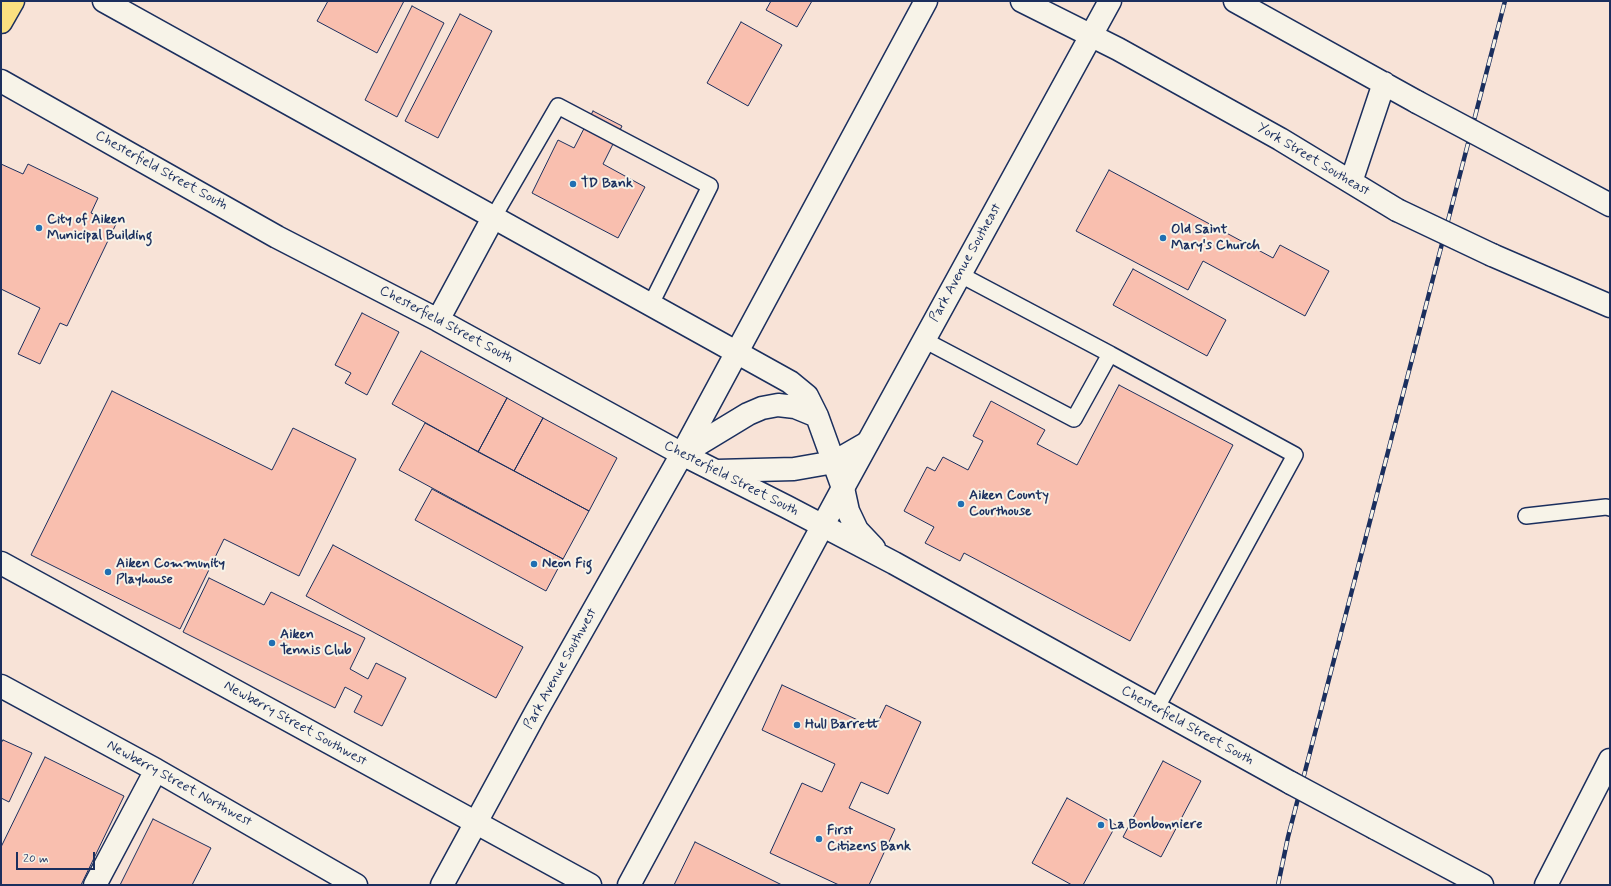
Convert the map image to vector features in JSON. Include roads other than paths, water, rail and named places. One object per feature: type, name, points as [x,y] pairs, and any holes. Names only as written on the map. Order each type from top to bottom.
[{"type":"main road","points":[[1,22],[13,1]]},
{"type":"street","name":"Chesterfield Street South","points":[[104,1],[790,382],[807,396],[817,416],[834,462],[848,511],[857,530],[872,547],[894,563]]},
{"type":"street","points":[[682,454],[926,1]]},
{"type":"street","name":"York Street Southeast","points":[[1022,1],[1092,35],[1280,139],[1397,210],[1492,255],[1610,306]]},
{"type":"street","name":"Park Avenue Southeast","points":[[822,526],[1110,1]]},
{"type":"street","points":[[1235,1],[1417,102],[1610,205]]},
{"type":"street","name":"Chesterfield Street South","points":[[1,81],[277,237],[438,320],[714,471],[894,563],[1236,753],[1482,885]]},
{"type":"street","points":[[1351,182],[1384,84]]},
{"type":"street","points":[[438,320],[493,218]]},
{"type":"street","points":[[682,454],[748,414],[762,408],[778,404],[795,407],[817,416]]},
{"type":"street","points":[[714,471],[794,469],[834,462],[867,443]]},
{"type":"street","name":"Park Avenue Southwest","points":[[442,885],[536,712],[682,454]]},
{"type":"street","points":[[629,885],[822,526]]},
{"type":"street","name":"Newberry Street Southwest","points":[[1,563],[590,885]]},
{"type":"street","name":"Newberry Street Northwest","points":[[1,686],[156,770],[356,885]]},
{"type":"street","points":[[1546,885],[1610,760]]},
{"type":"street","points":[[95,885],[156,770]]},
{"type":"lane","points":[[493,218],[558,106],[710,186],[651,304]]},
{"type":"lane","points":[[959,274],[1110,354],[1295,456],[1156,709]]},
{"type":"lane","points":[[924,340],[1074,419],[1110,354]]},
{"type":"lane","points":[[1526,516],[1606,507],[1610,508]]},
{"type":"railway","points":[[1278,885],[1288,837],[1505,1]]},
{"type":"place","name":"TD Bank","points":[[573,184]]},
{"type":"place","name":"City of Aiken Municipal Building","points":[[39,228]]},
{"type":"place","name":"Old Saint Mary's Church","points":[[1163,238]]},
{"type":"place","name":"Aiken County Courthouse","points":[[961,504]]},
{"type":"place","name":"Neon Fig","points":[[534,564]]},
{"type":"place","name":"Aiken Community Playhouse","points":[[108,572]]},
{"type":"place","name":"Aiken Tennis Club","points":[[272,643]]},
{"type":"place","name":"Hull Barrett","points":[[797,725]]},
{"type":"place","name":"La Bonbonniere","points":[[1101,825]]},
{"type":"place","name":"First Citizens Bank","points":[[819,839]]}]
